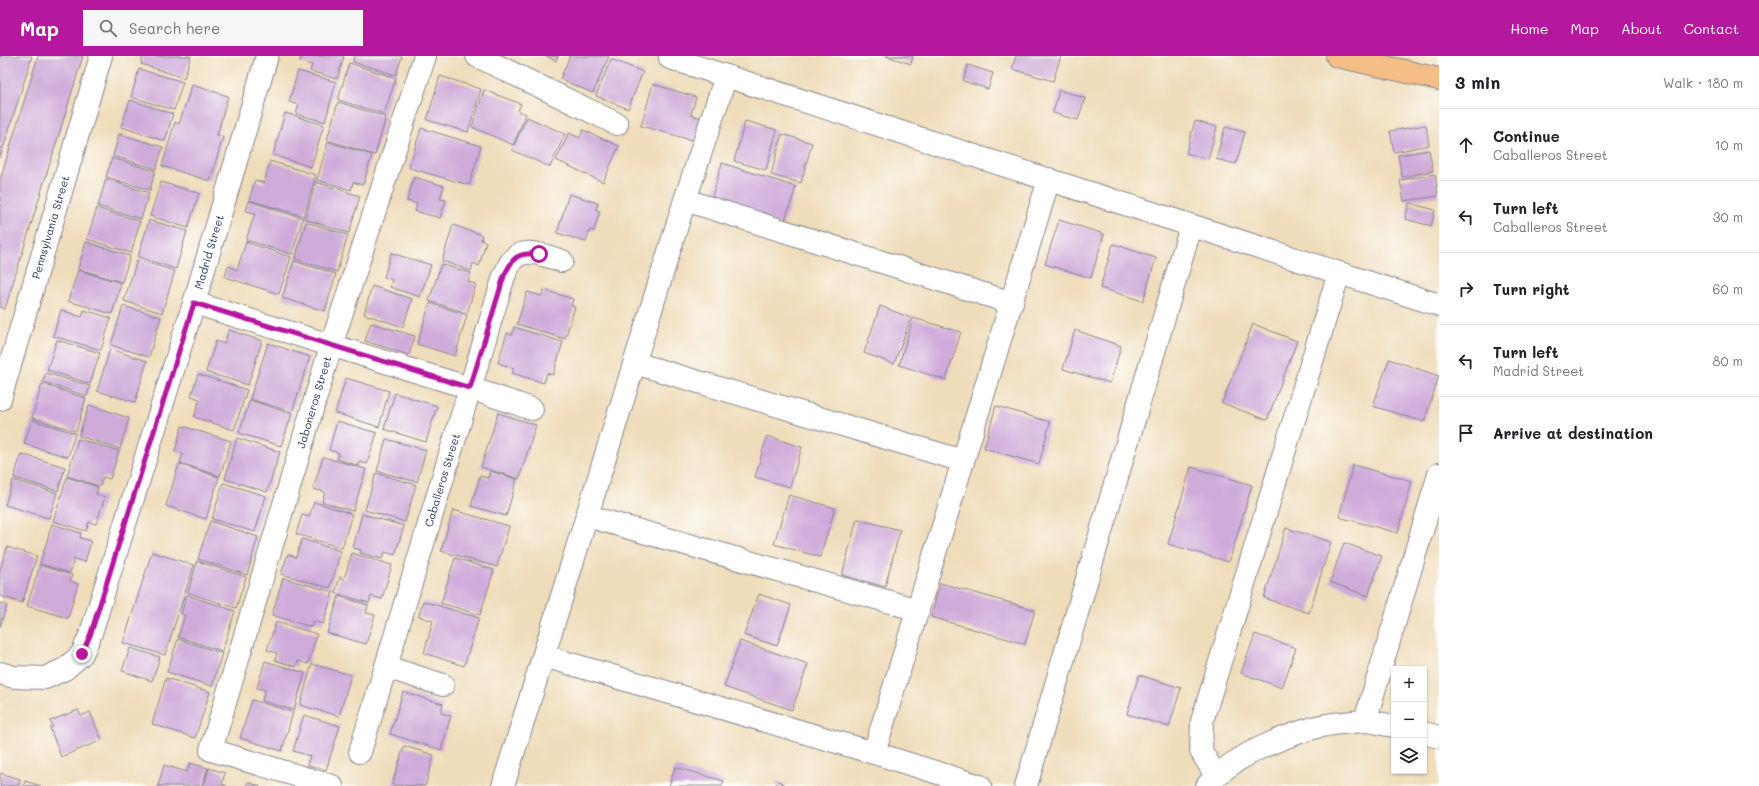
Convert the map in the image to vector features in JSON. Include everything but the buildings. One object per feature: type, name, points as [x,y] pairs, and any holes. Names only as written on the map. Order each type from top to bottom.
[{"type":"main road","points":[[1337,56],[1439,79]]},
{"type":"street","name":"Pennsylvania Street","points":[[0,399],[3,376],[101,56]]},
{"type":"street","name":"Madrid Street","points":[[0,673],[14,677],[45,678],[65,669],[82,654],[91,633],[194,303],[266,56]]},
{"type":"street","name":"Jaboneros Street","points":[[332,786],[211,750],[331,346],[425,56]]},
{"type":"street","points":[[477,56],[617,124]]},
{"type":"street","points":[[670,58],[1439,305]]},
{"type":"street","points":[[503,786],[685,200],[726,76]]},
{"type":"street","points":[[874,753],[1049,179]]},
{"type":"street","points":[[685,200],[1012,303]]},
{"type":"street","points":[[1026,786],[1191,226]]},
{"type":"street","name":"Caballeros Street","points":[[360,752],[504,276],[512,260],[525,253],[539,254],[562,261]]},
{"type":"street","points":[[1339,273],[1202,721],[1201,751],[1212,781],[1242,758],[1270,744],[1314,727],[1365,721],[1391,725]]},
{"type":"street","points":[[194,303],[470,388],[532,410]]},
{"type":"street","points":[[635,363],[963,460]]},
{"type":"street","points":[[1365,721],[1439,474]]},
{"type":"street","points":[[587,516],[918,610]]},
{"type":"street","points":[[544,656],[874,753],[980,786]]},
{"type":"street","points":[[386,667],[443,685]]},
{"type":"street","points":[[1427,734],[1439,737]]},
{"type":"route","points":[[82,654],[91,633],[194,303],[470,388],[504,276],[512,260],[525,253],[539,254]]}]
